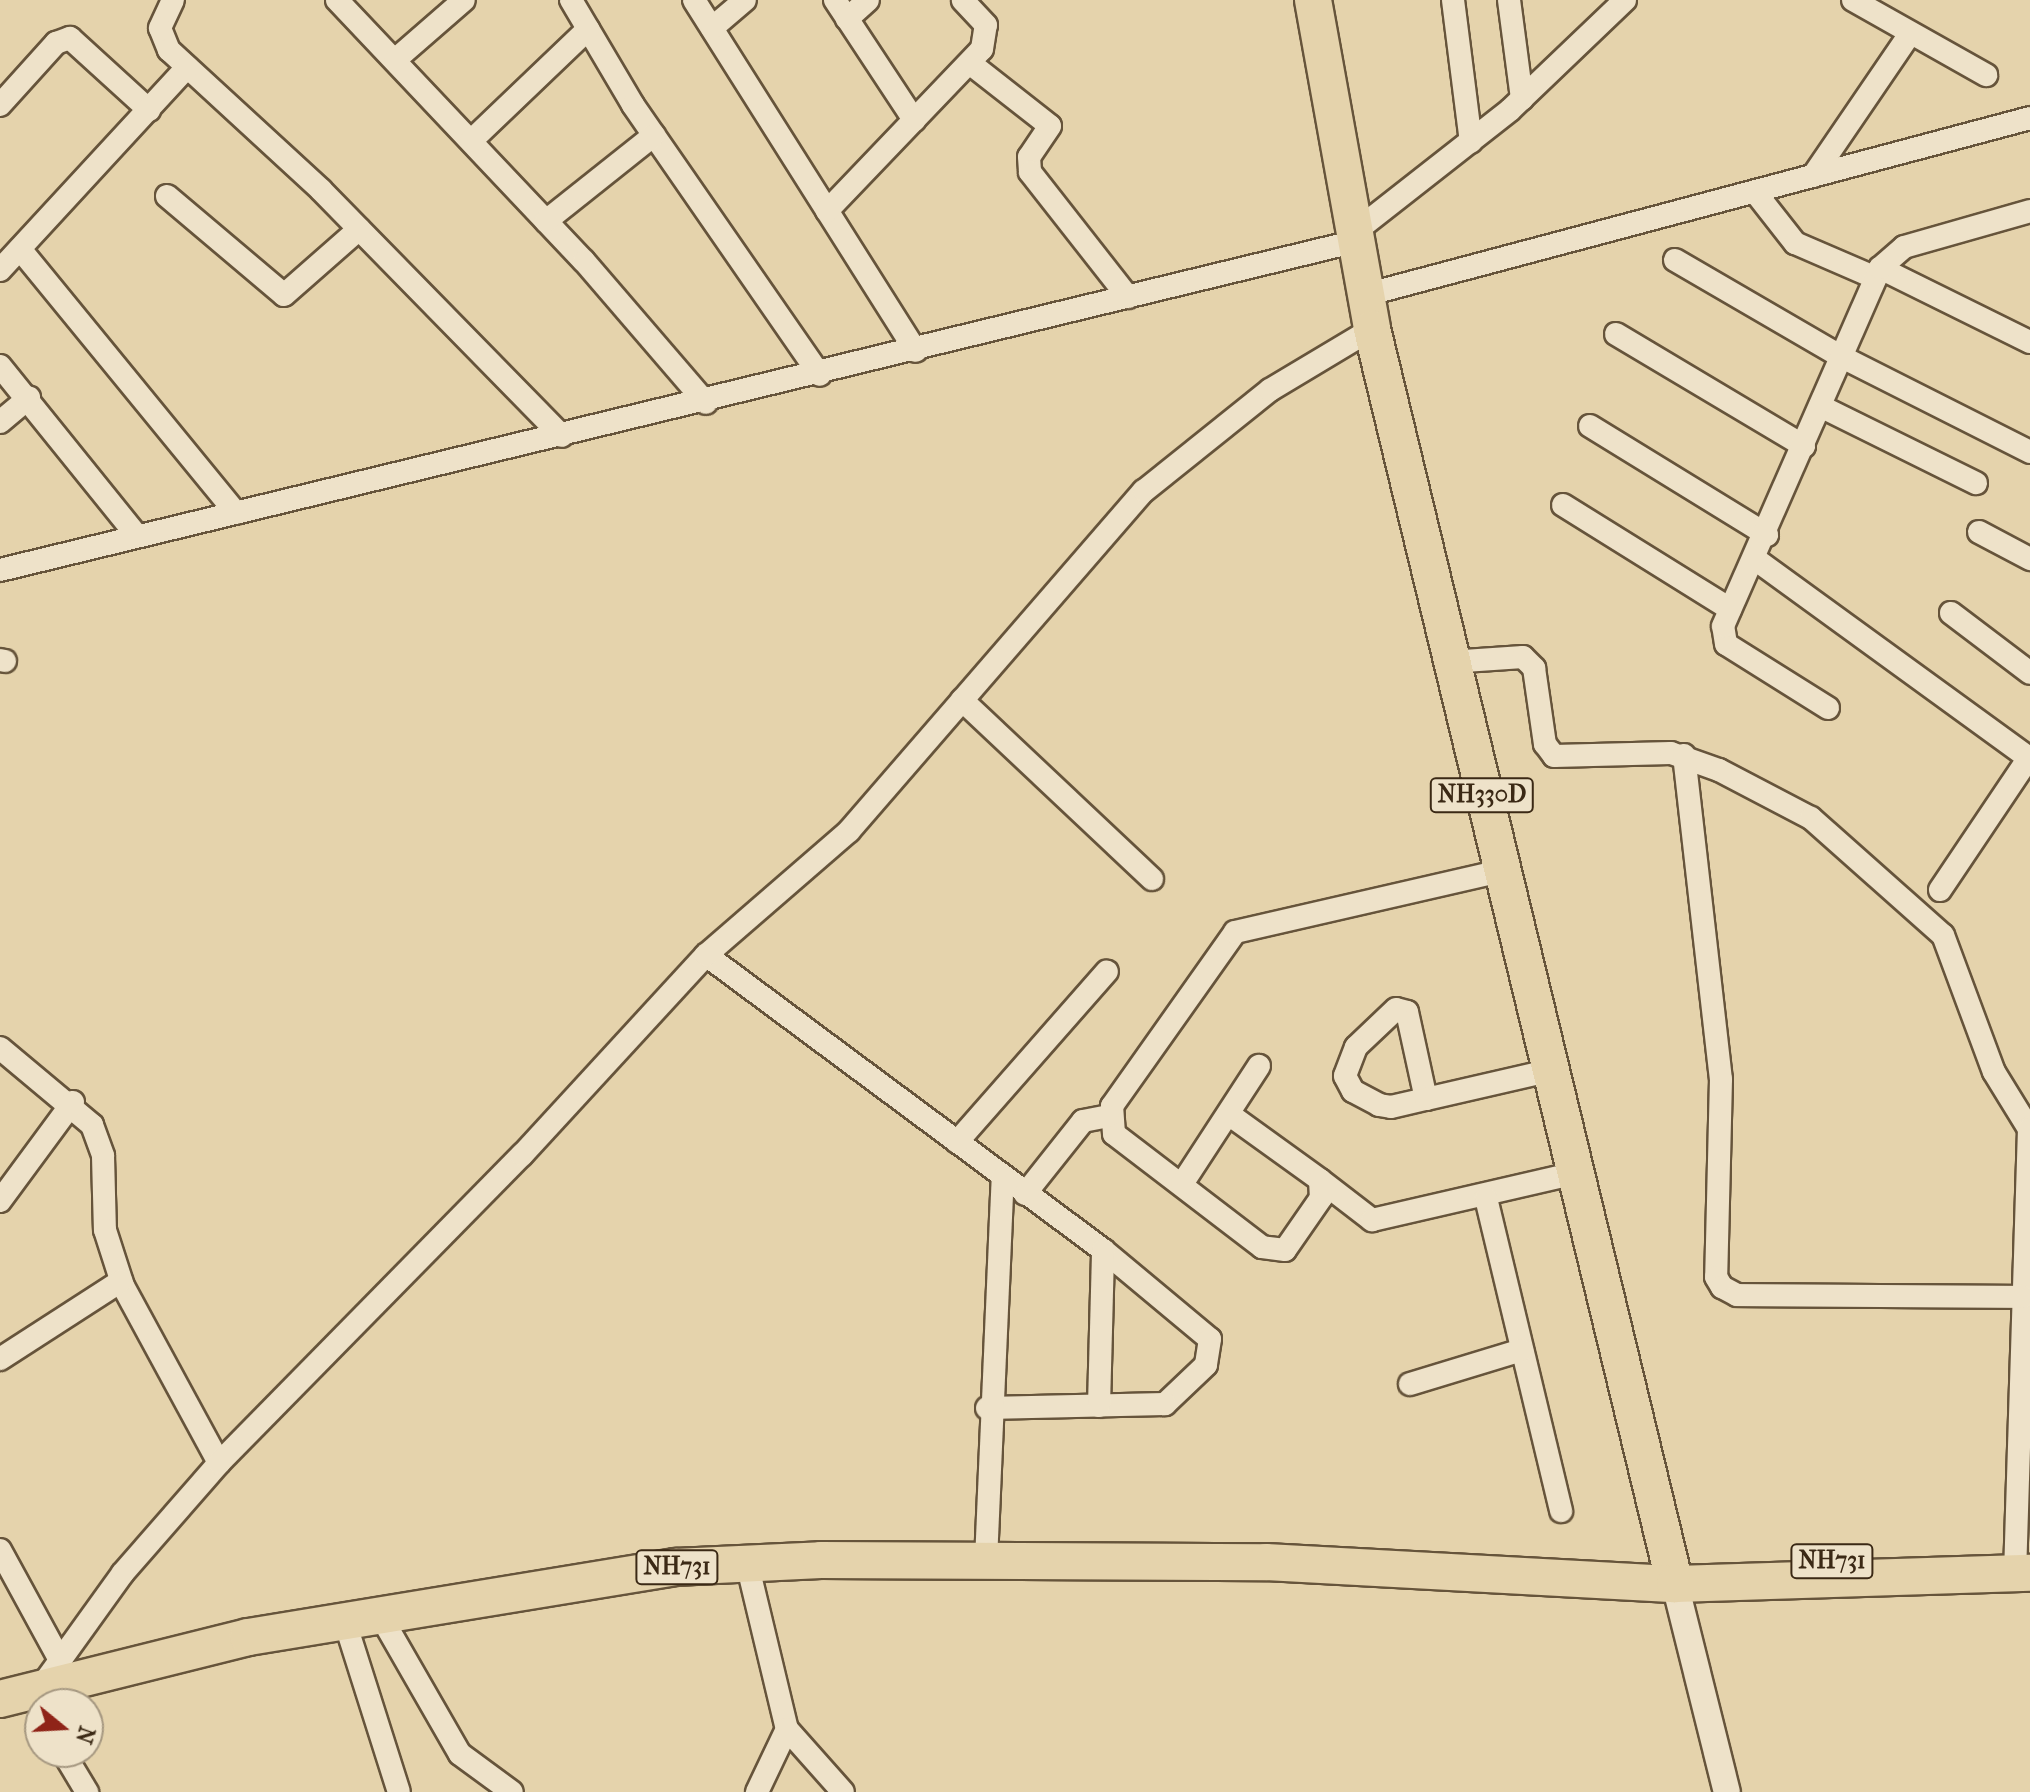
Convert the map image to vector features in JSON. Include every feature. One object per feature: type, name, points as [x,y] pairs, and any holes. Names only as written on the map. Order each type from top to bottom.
[{"type":"highway","name":"NH330D","points":[[1313,0],[1352,238],[1449,662],[1572,1174],[1673,1574]]},
{"type":"highway","name":"NH731","points":[[42,1688],[380,1615],[598,1577],[747,1563],[986,1561],[1368,1566],[1407,1557],[1673,1574],[1941,1561],[2013,1572]]},
{"type":"street","points":[[173,0],[162,40],[359,229],[562,436]]},
{"type":"street","points":[[337,0],[546,221],[706,403]]},
{"type":"street","points":[[395,60],[464,0]]},
{"type":"street","points":[[571,0],[654,135],[820,375]]},
{"type":"street","points":[[694,0],[916,351]]},
{"type":"street","points":[[712,28],[745,0]]},
{"type":"street","points":[[868,0],[841,9],[914,120]]},
{"type":"street","points":[[827,211],[971,64],[988,33],[963,0]]},
{"type":"street","points":[[1453,0],[1471,142]]},
{"type":"street","points":[[1509,0],[1522,99]]},
{"type":"street","points":[[0,570],[706,403],[1352,238],[1522,99],[1625,0]]},
{"type":"street","points":[[1853,0],[1986,75]]},
{"type":"street","points":[[471,141],[588,29]]},
{"type":"street","points":[[1813,176],[1910,34]]},
{"type":"street","points":[[0,105],[56,43],[70,38],[149,110]]},
{"type":"street","points":[[971,64],[1050,126],[1029,157],[1030,172],[1128,297]]},
{"type":"street","points":[[0,270],[187,67]]},
{"type":"street","points":[[35,1688],[219,1463],[522,1155],[706,955],[849,831],[1144,491],[1369,312],[1755,192],[2030,118]]},
{"type":"street","points":[[546,221],[654,135]]},
{"type":"street","points":[[1755,192],[1795,243],[1878,273],[2030,342]]},
{"type":"street","points":[[167,196],[284,295],[359,229]]},
{"type":"street","points":[[1828,708],[1726,644],[1720,633],[1767,535],[1840,356],[1878,273],[1904,247],[2029,213]]},
{"type":"street","points":[[20,249],[236,513]]},
{"type":"street","points":[[1675,260],[1840,356],[2030,452]]},
{"type":"street","points":[[1616,334],[1804,446]]},
{"type":"street","points":[[0,366],[29,398],[137,536]]},
{"type":"street","points":[[0,422],[29,398]]},
{"type":"street","points":[[1820,406],[1976,483]]},
{"type":"street","points":[[1590,426],[1767,535]]},
{"type":"street","points":[[1563,505],[1730,609]]},
{"type":"street","points":[[1979,532],[2030,559]]},
{"type":"street","points":[[1755,559],[2029,757],[1940,890]]},
{"type":"street","points":[[1951,613],[2030,673]]},
{"type":"street","points":[[1449,662],[1511,655],[1530,661],[1545,744],[1554,756],[1684,755],[1811,818],[1943,935],[1994,1072],[2026,1116],[2013,1572]]},
{"type":"street","points":[[962,700],[1152,879]]},
{"type":"street","points":[[1684,755],[1721,1079],[1716,1277],[1722,1287],[1737,1295],[2023,1297]]},
{"type":"street","points":[[1025,1194],[1083,1121],[1108,1116],[1235,932],[1501,871]]},
{"type":"street","points":[[706,955],[1103,1250],[1206,1332],[1211,1348],[1175,1400],[1099,1406],[987,1408]]},
{"type":"street","points":[[957,1142],[1107,971]]},
{"type":"street","points":[[1426,1099],[1407,1012],[1396,1009],[1350,1056],[1347,1084],[1379,1105],[1426,1099],[1548,1071]]},
{"type":"street","points":[[0,1048],[73,1102],[100,1140],[105,1230],[121,1281],[219,1463]]},
{"type":"street","points":[[1182,1184],[1230,1115],[1259,1066]]},
{"type":"street","points":[[0,1201],[73,1102]]},
{"type":"street","points":[[1230,1115],[1372,1220],[1486,1198],[1572,1174]]},
{"type":"street","points":[[1108,1116],[1114,1134],[1277,1253],[1291,1246],[1321,1198],[1320,1180]]},
{"type":"street","points":[[986,1561],[987,1408],[1003,1178]]},
{"type":"street","points":[[1486,1198],[1561,1511]]},
{"type":"street","points":[[1099,1406],[1103,1250]]},
{"type":"street","points":[[0,1359],[121,1281]]},
{"type":"street","points":[[1410,1384],[1522,1350]]},
{"type":"street","points":[[0,1550],[33,1688]]},
{"type":"street","points":[[747,1563],[787,1729],[843,1792]]},
{"type":"street","points":[[1673,1574],[1727,1792]]},
{"type":"street","points":[[380,1615],[460,1754],[512,1792]]},
{"type":"street","points":[[345,1622],[399,1792]]},
{"type":"street","points":[[757,1792],[787,1729]]},
{"type":"street","points":[[73,1768],[87,1792]]}]
